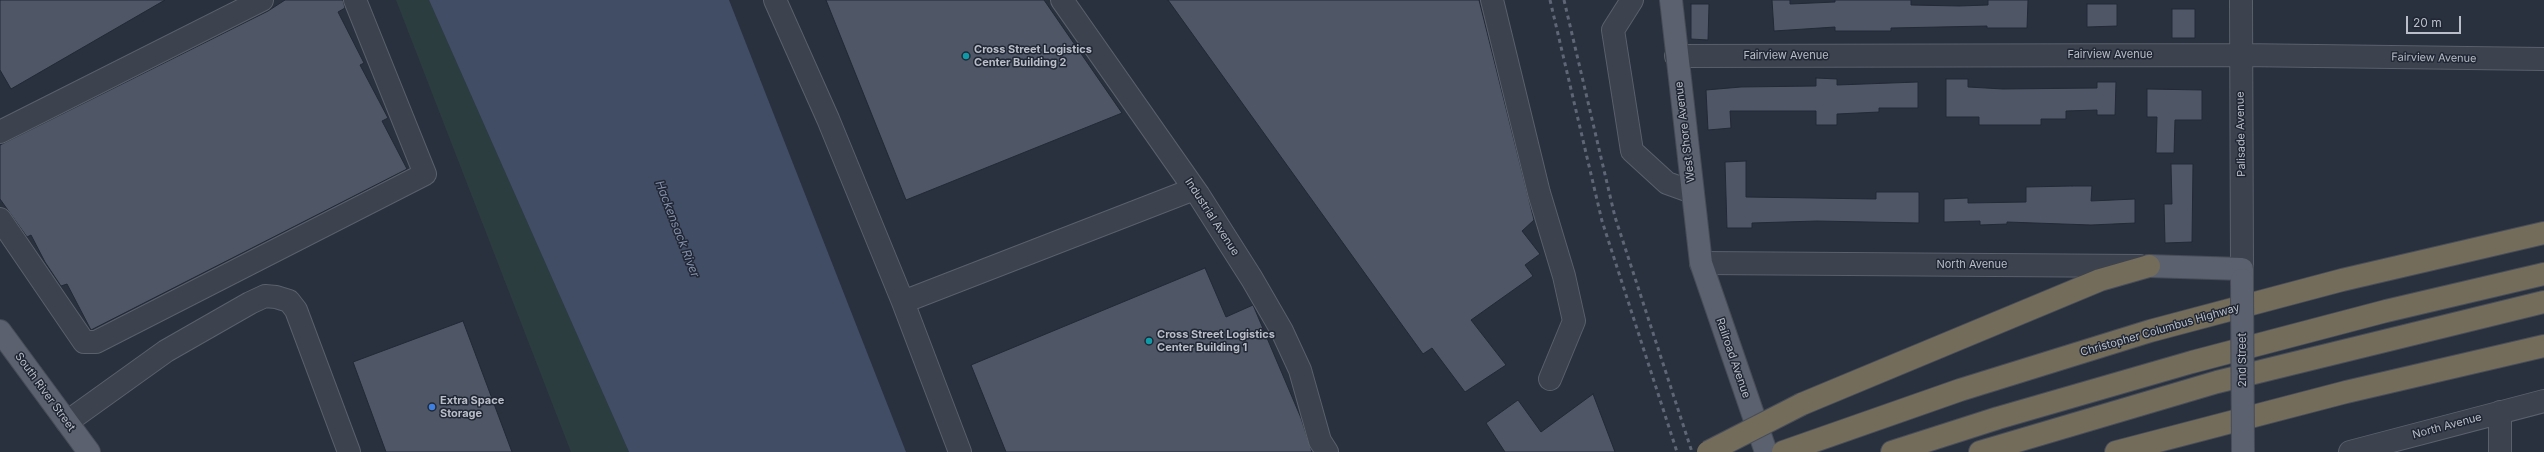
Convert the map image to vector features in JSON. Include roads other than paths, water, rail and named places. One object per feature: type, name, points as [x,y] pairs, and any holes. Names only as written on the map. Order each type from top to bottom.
[{"type":"highway","name":"Christopher Columbus Highway","points":[[1783,452],[1960,390],[2150,331],[2342,280],[2544,233]]},
{"type":"highway","points":[[1708,452],[1802,404],[2100,280],[2149,266]]},
{"type":"highway","points":[[1892,452],[2192,362],[2393,309],[2544,274]]},
{"type":"highway","points":[[1980,452],[2231,378],[2544,302]]},
{"type":"highway","points":[[2116,452],[2331,396],[2544,346]]},
{"type":"main road","name":"West Shore Avenue","points":[[1671,0],[1676,56],[1701,263]]},
{"type":"main road","name":"Railroad Avenue","points":[[1701,263],[1766,452]]},
{"type":"main road","name":"North Avenue","points":[[2149,266],[2242,274]]},
{"type":"main road","name":"2nd Street","points":[[2242,274],[2243,452]]},
{"type":"main road","name":"South River Street","points":[[0,332],[89,452]]},
{"type":"street","points":[[0,132],[262,0]]},
{"type":"street","points":[[0,219],[84,342],[96,342],[425,174],[355,0]]},
{"type":"street","points":[[775,0],[828,119],[903,302],[960,452]]},
{"type":"street","name":"Industrial Avenue","points":[[1062,0],[1194,189],[1282,331],[1300,370],[1320,441],[1327,452]]},
{"type":"street","points":[[1492,0],[1539,193],[1564,276],[1574,321],[1550,379]]},
{"type":"street","points":[[1632,0],[1613,30],[1632,151],[1667,182],[1692,192]]},
{"type":"street","name":"Palisade Avenue","points":[[2241,0],[2240,55],[2242,274]]},
{"type":"street","name":"Fairview Avenue","points":[[1676,56],[2240,55],[2544,59]]},
{"type":"street","points":[[903,302],[1194,189]]},
{"type":"street","name":"North Avenue","points":[[1701,263],[2149,266]]},
{"type":"street","points":[[67,422],[166,351],[250,303],[265,296],[276,297],[288,301],[296,310],[349,452]]},
{"type":"street","name":"North Avenue","points":[[2350,452],[2544,401]]},
{"type":"street","points":[[2500,412],[2500,452]]},
{"type":"water","name":"Hackensack River","points":[[429,0],[729,0],[906,452],[629,452]]},
{"type":"railway","points":[[1550,0],[1602,221],[1677,452]]},
{"type":"railway","points":[[1564,0],[1615,217],[1692,452]]},
{"type":"place","name":"Cross Street Logistics Center Building 2","points":[[966,56]]},
{"type":"place","name":"Cross Street Logistics Center Building 1","points":[[1149,341]]},
{"type":"place","name":"Extra Space Storage","points":[[432,407]]}]
